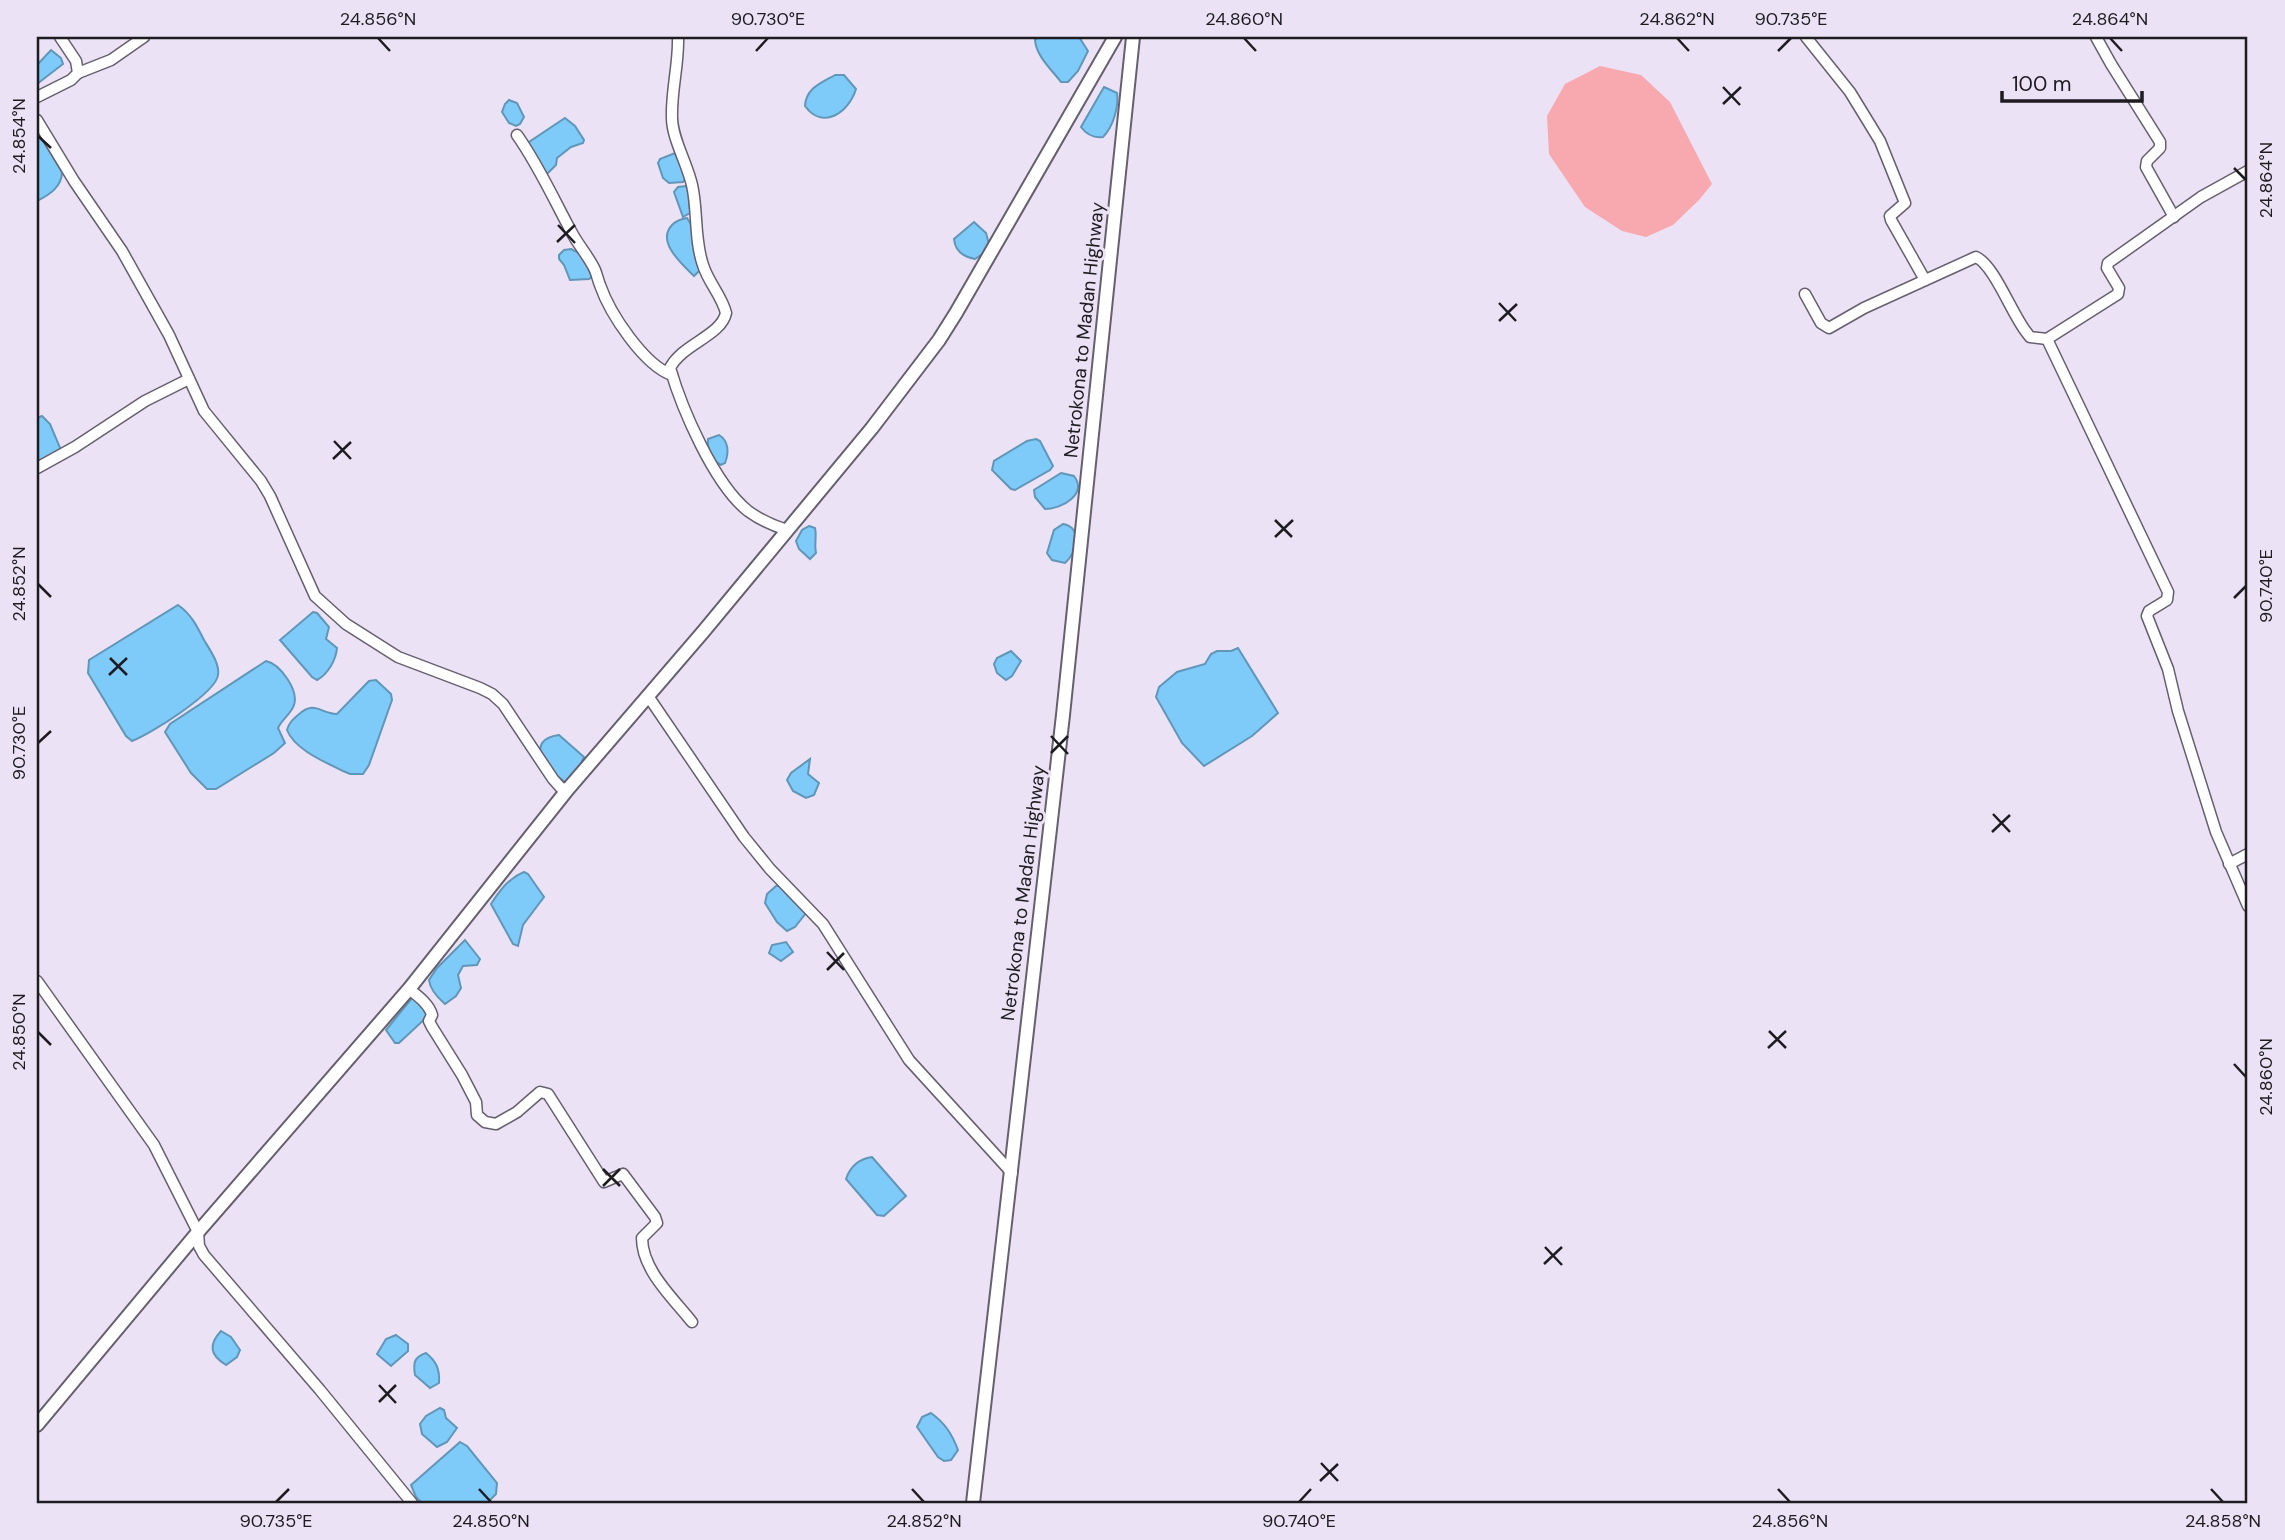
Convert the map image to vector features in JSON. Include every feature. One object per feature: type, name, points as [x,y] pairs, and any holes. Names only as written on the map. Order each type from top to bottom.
[{"type":"main road","points":[[37,1425],[198,1232],[408,989],[568,789],[872,428],[944,331],[1115,37]]},
{"type":"main road","name":"Netrokona to Madan Highway","points":[[974,1503],[1097,396],[1133,37]]},
{"type":"street","points":[[60,37],[76,61],[78,73]]},
{"type":"street","points":[[37,97],[71,80],[78,73],[111,60],[144,37]]},
{"type":"street","points":[[678,37],[679,60],[672,118],[674,130],[691,178],[698,247],[703,267],[726,317],[714,330],[686,348],[670,368],[714,470],[748,510],[787,530]]},
{"type":"street","points":[[1806,37],[1850,93],[1880,141],[1905,203],[1890,216],[1891,220],[1925,280]]},
{"type":"street","points":[[2096,37],[2160,142],[2160,148],[2149,158],[2146,167],[2174,217]]},
{"type":"street","points":[[37,120],[74,181],[122,251],[169,335],[204,411],[270,496],[315,596],[346,624],[398,657],[454,676],[492,694],[503,704],[553,779],[561,788],[568,789]]},
{"type":"street","points":[[517,135],[537,163],[571,232],[596,271],[600,287],[625,332],[650,362],[660,371],[672,375]]},
{"type":"street","points":[[1805,294],[1821,323],[1829,328],[1864,308],[1972,258],[1980,258],[1992,273],[2026,333],[2030,337],[2047,338],[2118,294],[2119,288],[2107,264],[2201,197],[2248,171]]},
{"type":"street","points":[[2047,338],[2168,592],[2166,600],[2149,611],[2147,616],[2168,669],[2202,792],[2248,906]]},
{"type":"street","points":[[37,468],[75,447],[145,401],[189,379]]},
{"type":"street","points":[[648,696],[744,837],[823,924],[909,1060],[1012,1173]]},
{"type":"street","points":[[2229,864],[2248,854]]},
{"type":"street","points":[[37,981],[154,1145],[198,1232],[199,1247],[204,1255],[320,1390],[412,1503]]},
{"type":"street","points":[[408,989],[431,1010],[429,1021],[462,1074],[476,1102],[477,1115],[485,1122],[496,1124],[517,1112],[540,1092],[548,1094],[604,1182],[623,1174],[656,1217],[657,1223],[642,1238],[642,1252],[661,1284],[692,1322]]},
{"type":"shaded area","points":[[1600,66],[1641,75],[1670,102],[1712,184],[1673,225],[1646,237],[1622,231],[1585,207],[1549,154],[1547,116],[1565,84]]},
{"type":"water","points":[[1038,37],[1079,37],[1088,51],[1078,71],[1068,82],[1061,82],[1041,57],[1035,40]]},
{"type":"water","points":[[51,50],[61,58],[63,64],[37,84],[37,65]]},
{"type":"water","points":[[835,75],[844,75],[856,89],[842,111],[835,116],[820,117],[805,106],[806,100],[815,87]]},
{"type":"water","points":[[1104,87],[1117,93],[1117,104],[1110,128],[1103,137],[1096,137],[1081,127]]},
{"type":"water","points":[[509,100],[517,103],[524,117],[516,126],[509,123],[502,112]]},
{"type":"water","points":[[565,118],[575,126],[584,140],[557,158],[556,165],[547,174],[530,149],[529,142]]},
{"type":"water","points":[[37,131],[62,172],[57,186],[37,201]]},
{"type":"water","points":[[675,153],[686,178],[683,182],[669,183],[663,178],[658,163],[660,159]]},
{"type":"water","points":[[686,186],[689,190],[690,213],[683,217],[674,192],[678,187]]},
{"type":"water","points":[[687,218],[694,229],[699,266],[699,271],[694,276],[672,252],[667,238],[672,225]]},
{"type":"water","points":[[974,222],[986,233],[989,244],[984,253],[975,259],[961,253],[954,239]]},
{"type":"water","points":[[571,249],[581,254],[594,275],[589,279],[570,280],[559,255],[564,250]]},
{"type":"water","points":[[42,416],[50,424],[61,450],[37,464],[37,418]]},
{"type":"water","points":[[719,435],[727,447],[725,463],[721,465],[712,457],[708,443],[708,439]]},
{"type":"water","points":[[1027,441],[1040,441],[1053,466],[1015,490],[1011,489],[992,470],[994,461]]},
{"type":"water","points":[[1061,473],[1074,476],[1078,489],[1065,503],[1045,509],[1035,497],[1034,490]]},
{"type":"water","points":[[1063,524],[1069,526],[1076,535],[1073,553],[1065,563],[1052,560],[1047,553],[1054,530]]},
{"type":"water","points":[[809,526],[815,528],[816,534],[816,553],[810,559],[799,549],[796,541],[802,530]]},
{"type":"water","points":[[178,605],[196,625],[216,662],[218,675],[206,692],[194,702],[152,731],[132,741],[126,736],[88,673],[89,660]]},
{"type":"water","points":[[313,612],[329,627],[326,639],[337,648],[331,666],[317,680],[280,640]]},
{"type":"water","points":[[1238,648],[1278,713],[1252,736],[1204,766],[1182,743],[1156,697],[1159,687],[1177,672],[1205,664],[1211,654],[1217,651]]},
{"type":"water","points":[[1011,651],[1021,661],[1012,676],[1006,680],[997,673],[994,664],[997,658]]},
{"type":"water","points":[[266,661],[282,672],[294,692],[293,708],[278,728],[285,743],[274,753],[216,789],[207,789],[191,773],[165,732],[170,724]]},
{"type":"water","points":[[376,680],[391,694],[392,700],[369,765],[363,774],[350,774],[328,764],[311,755],[291,737],[287,730],[289,725],[304,711],[313,708],[337,714],[369,681]]},
{"type":"water","points":[[559,735],[584,757],[577,773],[565,782],[551,771],[540,749],[548,738]]},
{"type":"water","points":[[810,759],[808,774],[819,783],[814,795],[806,798],[793,791],[787,780],[791,773]]},
{"type":"water","points":[[524,872],[544,897],[523,925],[518,946],[513,944],[491,904],[505,885]]},
{"type":"water","points":[[776,886],[781,886],[806,913],[795,927],[787,931],[777,922],[765,903],[767,894]]},
{"type":"water","points":[[465,940],[480,959],[477,965],[463,966],[458,975],[461,988],[456,996],[445,1004],[431,987],[429,980]]},
{"type":"water","points":[[786,942],[793,952],[781,961],[769,953],[772,945]]},
{"type":"water","points":[[416,997],[429,1015],[399,1043],[395,1043],[386,1030],[412,998]]},
{"type":"water","points":[[872,1157],[906,1196],[884,1216],[877,1215],[846,1179],[856,1164]]},
{"type":"water","points":[[221,1331],[231,1337],[240,1350],[237,1357],[226,1365],[213,1350],[214,1341]]},
{"type":"water","points":[[396,1335],[408,1344],[408,1351],[391,1366],[377,1354],[386,1339]]},
{"type":"water","points":[[426,1353],[435,1362],[439,1374],[439,1383],[430,1388],[414,1371],[417,1359]]},
{"type":"water","points":[[440,1408],[457,1428],[447,1442],[437,1447],[422,1434],[420,1424],[426,1416]]},
{"type":"water","points":[[931,1413],[944,1425],[956,1444],[958,1450],[951,1460],[944,1461],[938,1457],[917,1427],[922,1417]]},
{"type":"water","points":[[460,1442],[467,1446],[497,1483],[496,1494],[487,1503],[422,1503],[411,1485]]}]
